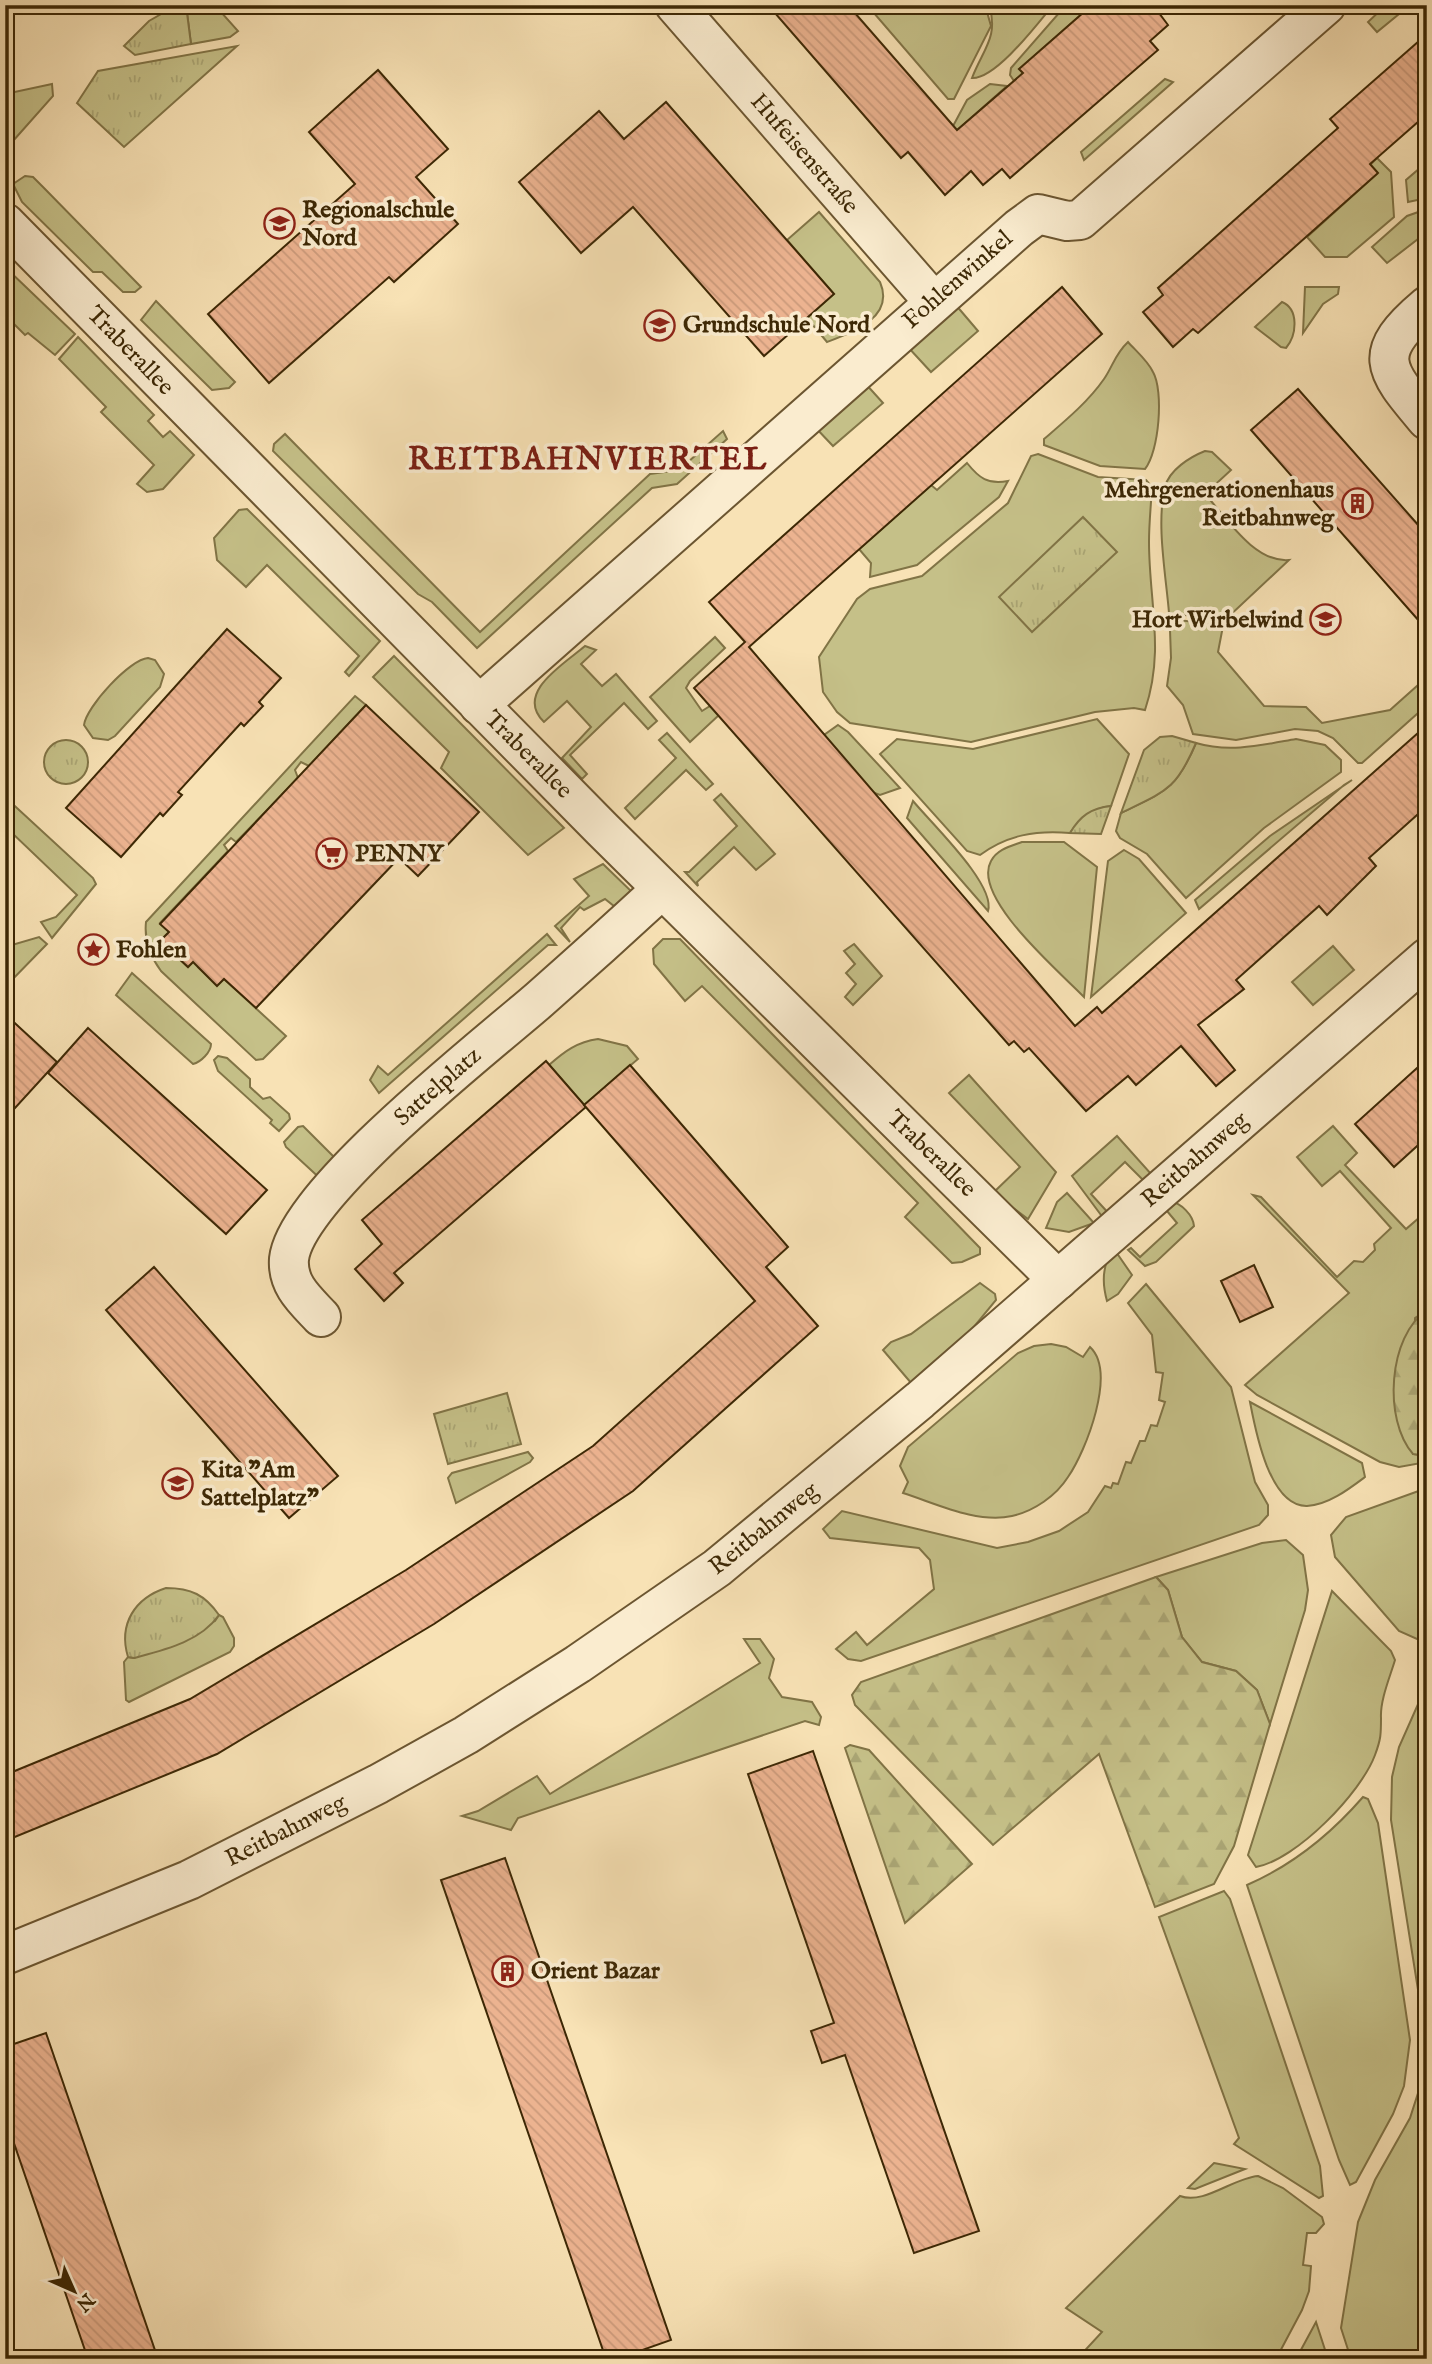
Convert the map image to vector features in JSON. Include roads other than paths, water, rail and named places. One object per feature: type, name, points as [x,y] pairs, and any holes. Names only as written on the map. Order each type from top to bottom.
[{"type":"street","name":"Hufeisenstraße","points":[[675,5],[934,302]]},
{"type":"street","name":"Fohlenwinkel","points":[[478,705],[934,302],[1038,214],[1067,221],[1080,220],[1326,5]]},
{"type":"street","name":"Traberallee","points":[[5,223],[478,705],[1058,1280]]},
{"type":"street","points":[[1427,306],[1394,337],[1388,352],[1389,369],[1401,390],[1427,420]]},
{"type":"street","name":"Sattelplatz","points":[[321,1317],[297,1292],[290,1278],[292,1246],[303,1224],[344,1174],[380,1138],[662,889]]},
{"type":"street","name":"Reitbahnweg","points":[[5,1955],[189,1880],[305,1823],[466,1735],[578,1664],[717,1569],[1058,1280],[1427,958]]},
{"type":"place","name":"Regionalschule Nord","points":[[279,224]]},
{"type":"place","name":"Grundschule Nord","points":[[660,325]]},
{"type":"place","name":"Mehrgenerationenhaus Reitbahnweg","points":[[1357,504]]},
{"type":"place","name":"Hort Wirbelwind","points":[[1326,620]]},
{"type":"place","name":"PENNY","points":[[332,854]]},
{"type":"place","name":"Fohlen","points":[[93,950]]},
{"type":"place","name":"Kita \"Am Sattelplatz\"","points":[[178,1484]]},
{"type":"place","name":"Orient Bazar","points":[[508,1971]]},
{"type":"district","name":"REITBAHNVIERTEL","points":[[588,460]]}]
